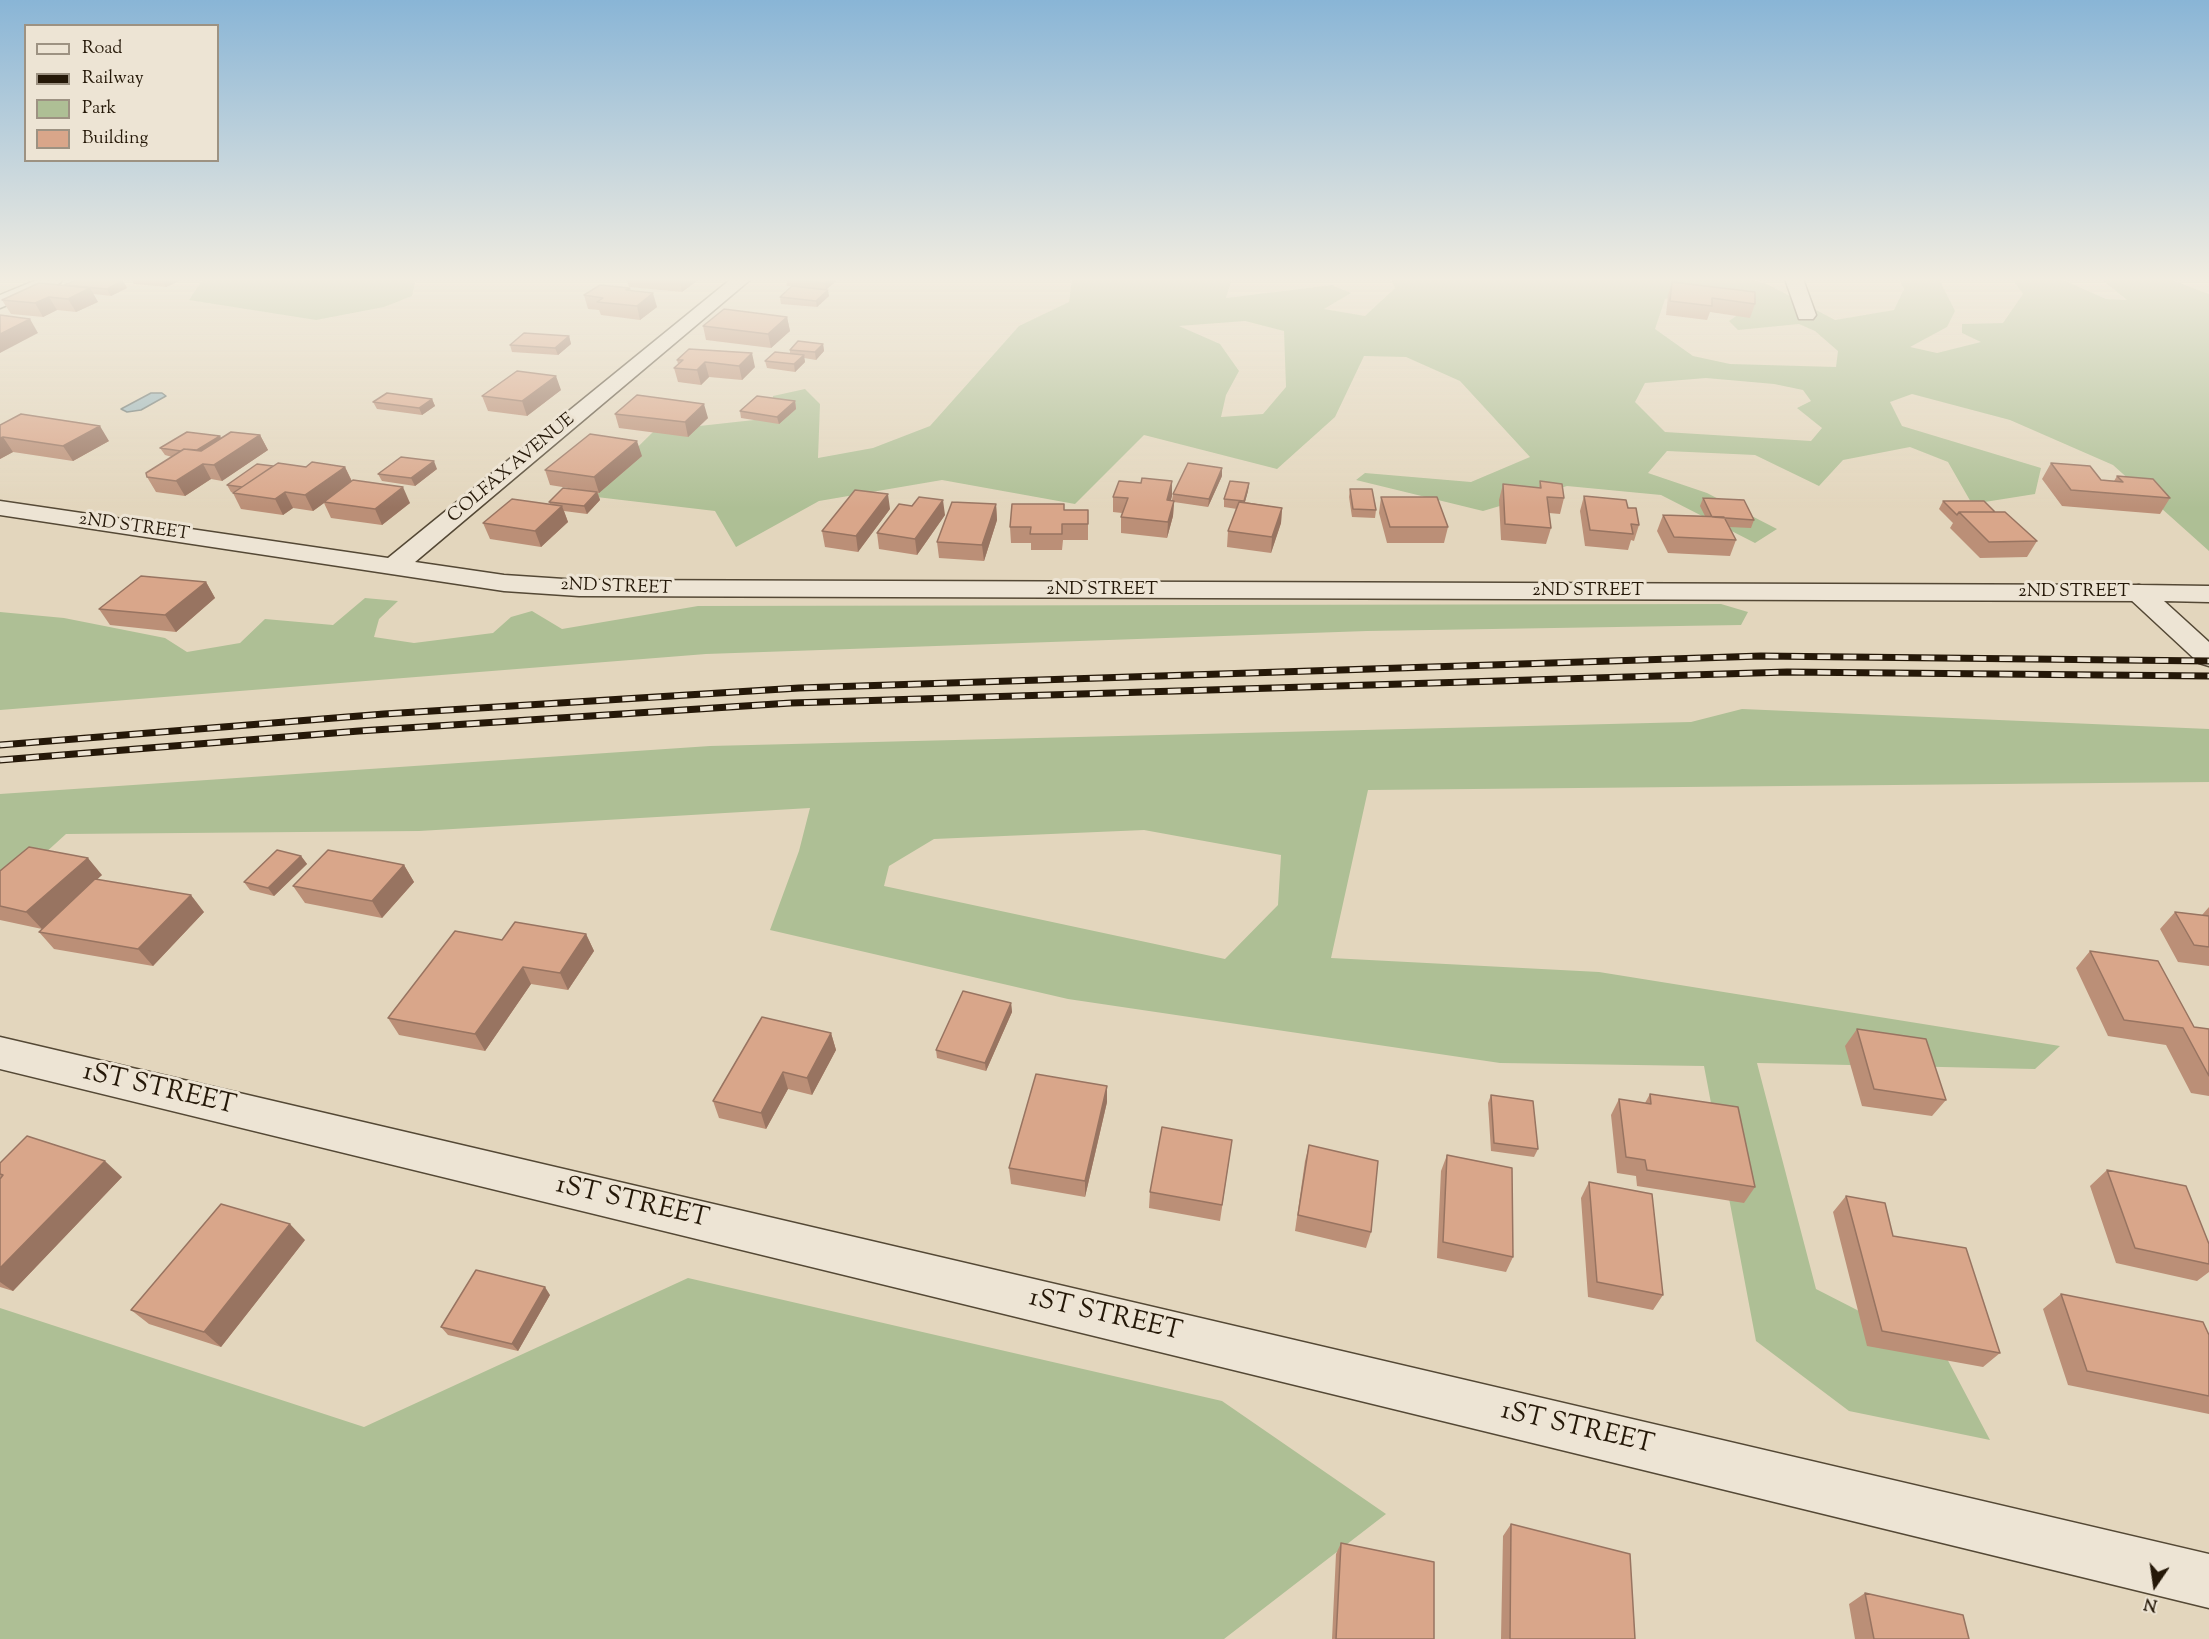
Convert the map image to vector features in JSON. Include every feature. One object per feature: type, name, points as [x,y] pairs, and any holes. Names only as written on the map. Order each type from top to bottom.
[{"type":"street","name":"COLFAX AVENUE","points":[[393,567],[649,355]]},
{"type":"street","name":"2ND STREET","points":[[0,508],[504,583],[646,589],[2209,594]]},
{"type":"street","points":[[2139,593],[2209,657]]},
{"type":"street","name":"1ST STREET","points":[[0,1053],[2209,1581]]},
{"type":"green space","points":[[993,355],[1228,355],[1239,371],[1226,395],[1221,417],[1263,414],[1286,387],[1285,355],[1692,355],[1730,364],[1836,367],[1837,355],[2209,355],[2209,551],[2113,465],[2010,420],[1912,394],[1890,402],[1902,426],[2041,468],[2035,494],[1972,504],[1948,462],[1910,447],[1843,460],[1819,486],[1755,455],[1667,451],[1648,473],[1707,493],[1777,529],[1755,543],[1661,495],[1567,486],[1483,511],[1356,480],[1365,473],[1471,482],[1530,457],[1460,381],[1406,357],[1364,356],[1335,417],[1277,469],[1144,435],[1075,504],[942,480],[819,501],[736,547],[715,511],[588,496],[654,431],[772,418],[773,396],[805,389],[820,404],[818,458],[873,448],[930,426]],"holes":[[[1706,378],[1774,384],[1803,390],[1811,401],[1797,408],[1822,428],[1811,441],[1665,432],[1635,402],[1645,383]]]},
{"type":"green space","points":[[365,598],[398,601],[379,619],[374,637],[414,643],[493,633],[511,617],[532,611],[562,629],[698,606],[1721,604],[1748,612],[1741,625],[1367,631],[706,654],[0,710],[0,612],[64,618],[165,638],[187,652],[240,643],[265,619],[333,625]]},
{"type":"green space","points":[[1742,709],[2209,729],[2209,782],[1368,790],[1331,958],[1599,972],[2060,1046],[2035,1069],[1757,1063],[1816,1289],[1945,1355],[1990,1440],[1849,1411],[1756,1341],[1704,1066],[1500,1063],[1068,999],[770,930],[799,851],[810,808],[419,831],[66,834],[0,894],[0,794],[710,746],[1691,722]],"holes":[[[1144,830],[1281,855],[1278,905],[1225,959],[884,886],[889,866],[934,839]]]},
{"type":"green space","points":[[688,1278],[1222,1401],[1386,1514],[1224,1639],[0,1639],[0,1308],[364,1427]]},
{"type":"water","points":[[151,393],[162,393],[166,396],[141,410],[127,412],[121,409]]},
{"type":"building","points":[[682,355],[750,355],[739,366],[705,362],[697,370],[674,368],[683,360],[677,360]]},
{"type":"building","points":[[771,355],[803,355],[794,364],[765,361]]},
{"type":"building","points":[[517,371],[556,376],[522,401],[482,396]]},
{"type":"building","points":[[387,393],[432,399],[419,408],[373,402]]},
{"type":"building","points":[[637,395],[704,404],[685,422],[615,414]]},
{"type":"building","points":[[757,396],[795,401],[777,417],[740,411]]},
{"type":"building","points":[[21,414],[100,426],[63,446],[0,438],[0,425]]},
{"type":"building","points":[[187,432],[220,436],[197,450],[184,449],[181,451],[160,448]]},
{"type":"building","points":[[231,432],[260,435],[214,465],[203,464],[176,481],[147,477],[146,473],[184,449],[201,451]]},
{"type":"building","points":[[590,434],[637,441],[594,477],[545,470]]},
{"type":"building","points":[[401,457],[434,461],[411,478],[378,474]]},
{"type":"building","points":[[312,462],[345,467],[305,495],[285,492],[275,499],[233,493],[278,463],[306,467]]},
{"type":"building","points":[[1188,463],[1222,468],[1209,499],[1173,494]]},
{"type":"building","points":[[2051,463],[2090,466],[2101,480],[2123,482],[2117,476],[2153,479],[2170,498],[2071,490]]},
{"type":"building","points":[[257,464],[273,466],[242,487],[227,485]]},
{"type":"building","points":[[1142,478],[1172,481],[1167,500],[1174,501],[1168,522],[1121,517],[1128,498],[1113,497],[1119,481],[1141,483]]},
{"type":"building","points":[[353,480],[403,487],[375,509],[324,502]]},
{"type":"building","points":[[1230,481],[1249,483],[1244,501],[1224,499]]},
{"type":"building","points":[[1540,481],[1562,484],[1564,498],[1547,497],[1551,528],[1505,524],[1503,484],[1541,488]]},
{"type":"building","points":[[563,488],[597,492],[584,506],[549,502]]},
{"type":"building","points":[[1350,489],[1372,489],[1376,510],[1353,509]]},
{"type":"building","points":[[855,490],[888,494],[856,536],[822,531]]},
{"type":"building","points":[[1584,496],[1626,500],[1628,508],[1636,508],[1639,525],[1631,524],[1633,534],[1590,530]]},
{"type":"building","points":[[919,497],[943,500],[915,539],[877,533],[899,504],[912,506]]},
{"type":"building","points":[[1381,497],[1437,497],[1448,527],[1390,527]]},
{"type":"building","points":[[1703,498],[1744,500],[1754,520],[1712,517]]},
{"type":"building","points":[[512,499],[562,506],[535,531],[483,523]]},
{"type":"building","points":[[1943,501],[1984,501],[1995,512],[1959,512],[1957,515]]},
{"type":"building","points":[[952,502],[996,504],[982,545],[937,542]]},
{"type":"building","points":[[1239,502],[1282,508],[1272,537],[1228,531]]},
{"type":"building","points":[[1012,504],[1064,504],[1064,510],[1088,510],[1088,524],[1062,524],[1062,534],[1030,534],[1031,527],[1010,527]]},
{"type":"building","points":[[1959,512],[2005,512],[2037,541],[1989,542]]},
{"type":"building","points":[[1663,515],[1724,517],[1736,540],[1674,537]]},
{"type":"building","points":[[141,576],[206,582],[165,615],[99,609]]},
{"type":"building","points":[[29,847],[88,858],[26,912],[0,906],[0,871]]},
{"type":"building","points":[[277,850],[301,856],[268,888],[244,882]]},
{"type":"building","points":[[328,850],[404,865],[372,901],[293,886]]},
{"type":"building","points":[[95,879],[191,895],[138,949],[39,932]]},
{"type":"building","points":[[2175,912],[2209,916],[2209,947],[2194,945]]},
{"type":"building","points":[[515,922],[586,934],[560,973],[523,967],[475,1034],[388,1018],[455,931],[502,940]]},
{"type":"building","points":[[2090,951],[2158,961],[2194,1027],[2209,1029],[2209,1076],[2183,1028],[2124,1020]]},
{"type":"building","points":[[963,991],[1011,1003],[985,1063],[936,1050]]},
{"type":"building","points":[[762,1017],[831,1033],[807,1078],[783,1072],[761,1113],[713,1101]]},
{"type":"building","points":[[1857,1029],[1926,1039],[1946,1100],[1874,1089]]},
{"type":"building","points":[[1036,1074],[1107,1086],[1085,1181],[1009,1168]]},
{"type":"building","points":[[1650,1094],[1738,1107],[1755,1187],[1647,1170],[1645,1160],[1626,1157],[1619,1099],[1651,1104]]},
{"type":"building","points":[[1491,1095],[1533,1101],[1538,1149],[1494,1143]]},
{"type":"building","points":[[1162,1127],[1232,1140],[1222,1205],[1150,1192]]},
{"type":"building","points":[[27,1136],[105,1161],[0,1268],[0,1179],[3,1175],[0,1174],[0,1163]]},
{"type":"building","points":[[1309,1145],[1378,1161],[1371,1232],[1298,1215]]},
{"type":"building","points":[[1447,1155],[1512,1168],[1513,1257],[1443,1242]]},
{"type":"building","points":[[2107,1170],[2186,1186],[2209,1244],[2209,1264],[2135,1248]]},
{"type":"building","points":[[1589,1182],[1652,1194],[1663,1295],[1597,1282]]},
{"type":"building","points":[[1846,1196],[1885,1203],[1893,1236],[1966,1248],[2000,1353],[1882,1331]]},
{"type":"building","points":[[221,1204],[290,1224],[204,1332],[131,1310]]},
{"type":"building","points":[[476,1270],[545,1287],[512,1344],[441,1327]]},
{"type":"building","points":[[2061,1294],[2203,1322],[2209,1335],[2209,1396],[2087,1371]]},
{"type":"building","points":[[1511,1524],[1630,1554],[1635,1639],[1510,1639]]},
{"type":"building","points":[[1341,1543],[1434,1562],[1434,1639],[1336,1639]]},
{"type":"building","points":[[1865,1593],[1963,1615],[1969,1639],[1874,1639]]},
{"type":"railway","points":[[0,745],[384,714],[799,688],[1761,656],[2209,661]]},
{"type":"railway","points":[[0,760],[359,731],[791,703],[1787,672],[2209,676]]}]
